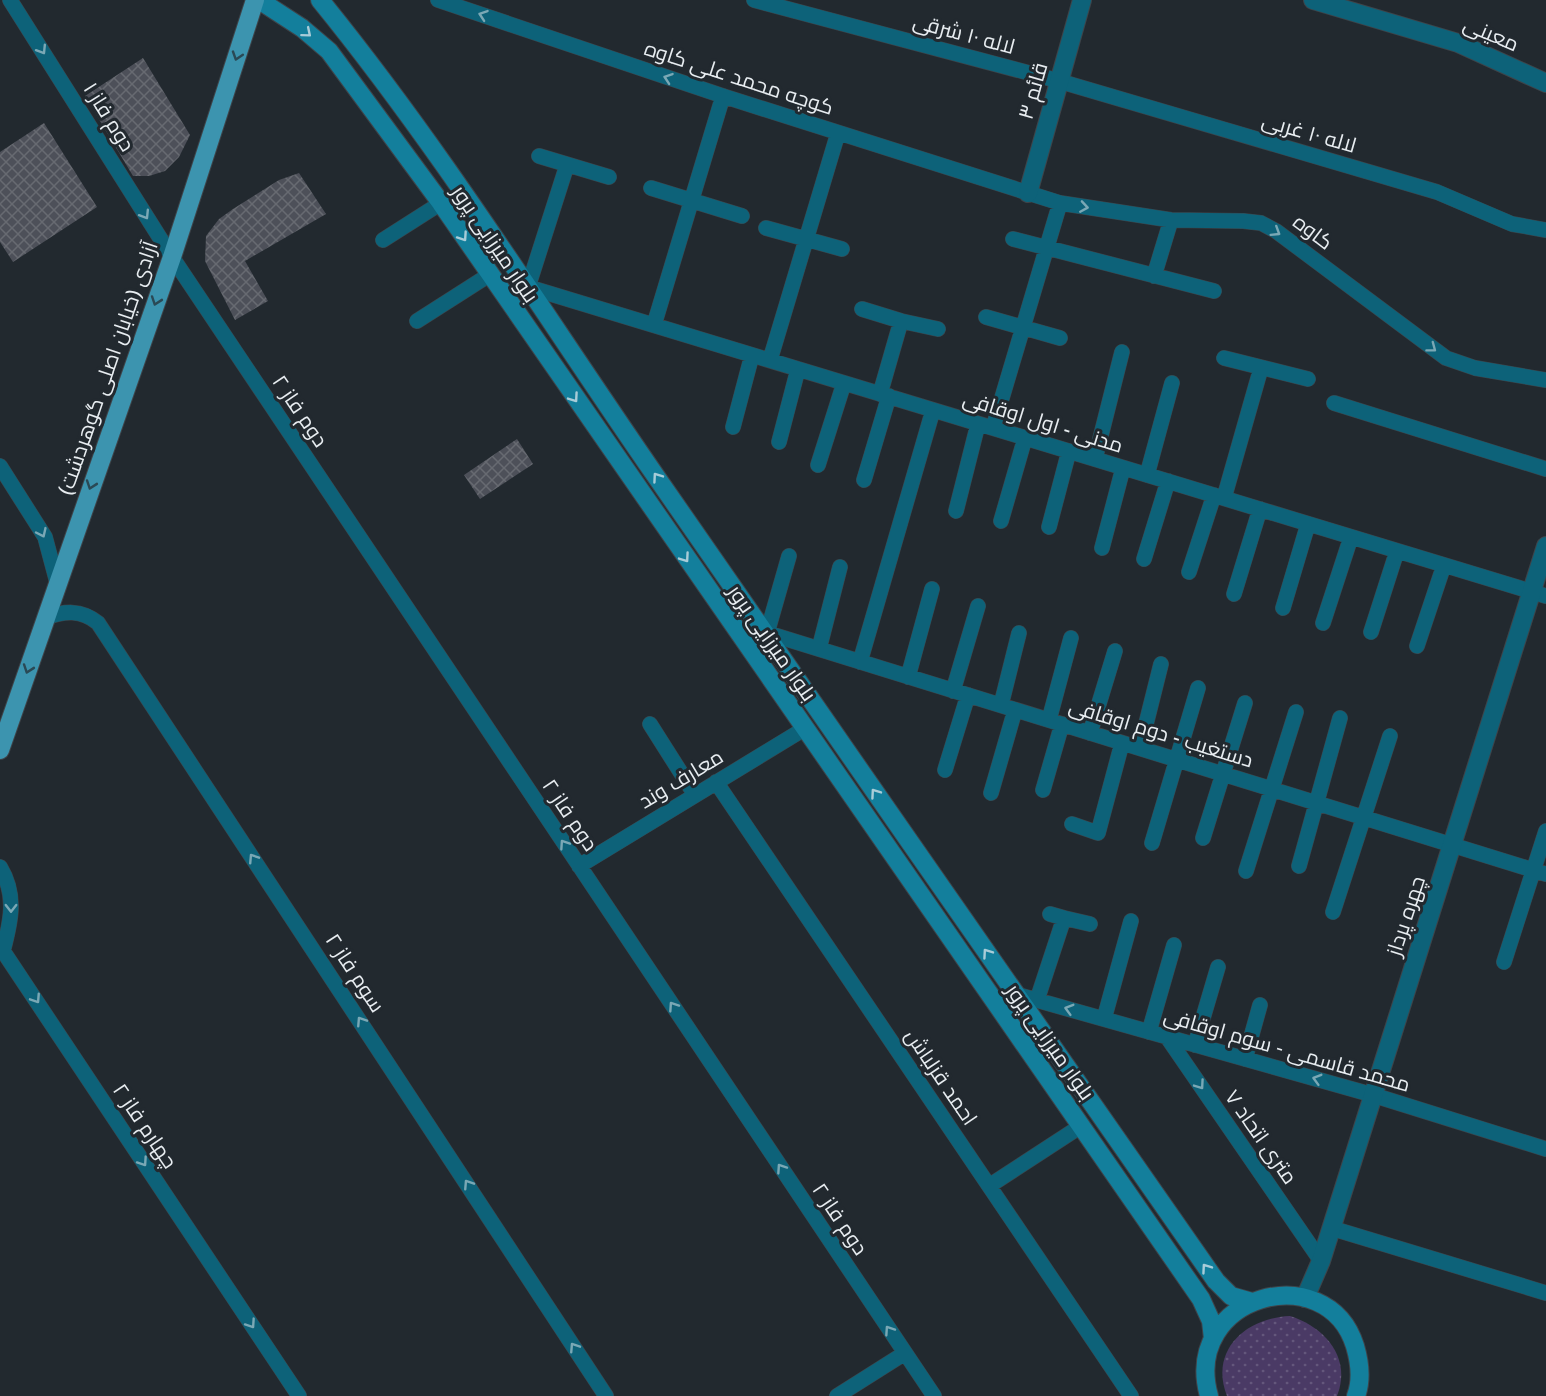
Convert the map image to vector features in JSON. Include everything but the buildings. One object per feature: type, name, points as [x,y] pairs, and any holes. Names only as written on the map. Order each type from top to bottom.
[{"type":"main road","name":"آزادی (خیابان اصلی گوهردشت)","points":[[0,750],[172,257],[257,0]]},
{"type":"main road","name":"بلوار میرزایی پرور","points":[[257,0],[302,28],[329,51],[441,203],[1201,1299],[1211,1321],[1213,1339]]},
{"type":"main road","name":"بلوار میرزایی پرور","points":[[320,0],[360,49],[528,287],[765,633],[1216,1281],[1231,1296],[1252,1302]]},
{"type":"main road","points":[[1209,1396],[1206,1362],[1213,1339],[1235,1311],[1252,1302],[1278,1296],[1305,1298],[1325,1307],[1341,1322],[1353,1340],[1360,1360],[1360,1393]]},
{"type":"street","name":"دوم فاز ۱","points":[[10,0],[172,257]]},
{"type":"street","name":"کوچه محمد علی کاوه","points":[[438,0],[723,96],[1028,194]]},
{"type":"street","name":"لاله ۱۰ شرقی","points":[[754,0],[1059,81]]},
{"type":"street","name":"قائم ۳","points":[[1028,194],[1082,0]]},
{"type":"street","name":"معینی","points":[[1313,0],[1458,43],[1546,83]]},
{"type":"street","name":"لاله ۱۰ غربی","points":[[1059,81],[1437,192],[1512,224],[1546,230]]},
{"type":"street","points":[[654,325],[723,96]]},
{"type":"street","points":[[770,360],[838,133]]},
{"type":"street","points":[[539,156],[609,177]]},
{"type":"street","points":[[528,287],[567,165]]},
{"type":"street","points":[[651,188],[742,216]]},
{"type":"street","name":"کاوه","points":[[1028,194],[1060,203],[1171,220],[1261,223],[1276,231],[1446,358],[1476,368],[1546,380]]},
{"type":"street","points":[[383,240],[441,203]]},
{"type":"street","points":[[956,511],[1022,327],[1060,203]]},
{"type":"street","points":[[1154,276],[1171,220]]},
{"type":"street","points":[[766,228],[842,249]]},
{"type":"street","points":[[1013,239],[1214,291]]},
{"type":"street","name":"دوم فاز ۲","points":[[172,257],[934,1396]]},
{"type":"street","points":[[417,321],[489,275]]},
{"type":"street","name":"مدنی - اول اوقافی","points":[[528,287],[1539,594]]},
{"type":"street","points":[[862,309],[938,329]]},
{"type":"street","points":[[986,316],[1059,338]]},
{"type":"street","points":[[864,480],[901,321]]},
{"type":"street","points":[[1095,459],[1122,352]]},
{"type":"street","points":[[733,427],[752,355]]},
{"type":"street","points":[[1224,358],[1308,379]]},
{"type":"street","points":[[1189,572],[1219,497],[1261,368]]},
{"type":"street","points":[[779,442],[798,369]]},
{"type":"street","points":[[818,465],[844,383]]},
{"type":"street","points":[[1147,475],[1172,383]]},
{"type":"street","points":[[1334,403],[1546,469]]},
{"type":"street","points":[[860,662],[933,410]]},
{"type":"street","points":[[1001,521],[1025,438]]},
{"type":"street","points":[[1049,527],[1069,451]]},
{"type":"street","points":[[0,466],[45,537],[57,582]]},
{"type":"street","points":[[1102,548],[1123,468]]},
{"type":"street","points":[[1144,559],[1168,481]]},
{"type":"street","points":[[1234,594],[1260,509]]},
{"type":"street","points":[[1282,608],[1308,524]]},
{"type":"street","points":[[1323,623],[1351,537]]},
{"type":"street","name":"چهره پرداز","points":[[1305,1298],[1321,1261],[1452,845],[1539,594],[1546,546]]},
{"type":"street","points":[[1371,632],[1397,551]]},
{"type":"street","points":[[765,633],[789,556]]},
{"type":"street","points":[[1417,646],[1444,565]]},
{"type":"street","points":[[819,649],[840,567]]},
{"type":"street","points":[[908,677],[932,589]]},
{"type":"street","points":[[945,770],[978,606]]},
{"type":"street","name":"سوم فاز ۲","points":[[45,618],[69,611],[91,617],[98,623],[606,1396]]},
{"type":"street","name":"دستغیب - دوم اوقافی","points":[[765,633],[1540,872]]},
{"type":"street","points":[[991,793],[1008,707],[1019,633]]},
{"type":"street","points":[[1043,790],[1071,638]]},
{"type":"street","points":[[1090,733],[1115,651]]},
{"type":"street","points":[[1140,748],[1161,663]]},
{"type":"street","points":[[1152,843],[1198,688]]},
{"type":"street","points":[[1203,837],[1245,702]]},
{"type":"street","points":[[1246,871],[1296,712]]},
{"type":"street","points":[[1299,866],[1340,718]]},
{"type":"street","points":[[650,724],[695,795]]},
{"type":"street","name":"معارف وند","points":[[579,866],[804,729]]},
{"type":"street","points":[[1333,912],[1390,736]]},
{"type":"street","points":[[1072,824],[1098,833],[1122,743]]},
{"type":"street","name":"احمد قزلباش","points":[[716,782],[1131,1396]]},
{"type":"street","points":[[1504,962],[1540,872],[1546,831]]},
{"type":"street","name":"چهارم فاز ۲","points":[[0,867],[10,887],[12,902],[11,918],[3,951],[299,1396]]},
{"type":"street","points":[[1037,999],[1057,916],[1090,924]]},
{"type":"street","points":[[1104,1019],[1131,921]]},
{"type":"street","points":[[1149,1032],[1174,945]]},
{"type":"street","points":[[1195,1045],[1218,967]]},
{"type":"street","name":"محمد قاسمی - سوم اوقافی","points":[[1015,994],[1373,1095],[1546,1149]]},
{"type":"street","points":[[1245,1059],[1260,1005]]},
{"type":"street","name":"۷ متری اتحاد","points":[[1167,1037],[1321,1261]]},
{"type":"street","points":[[989,1186],[1082,1126]]},
{"type":"street","points":[[1331,1228],[1546,1293]]},
{"type":"street","points":[[837,1396],[905,1353]]},
{"type":"shaded area","points":[[1290,1316],[1314,1328],[1332,1346],[1341,1369],[1341,1382],[1337,1396],[1227,1396],[1223,1379],[1223,1364],[1227,1351],[1235,1339],[1259,1323]]}]
